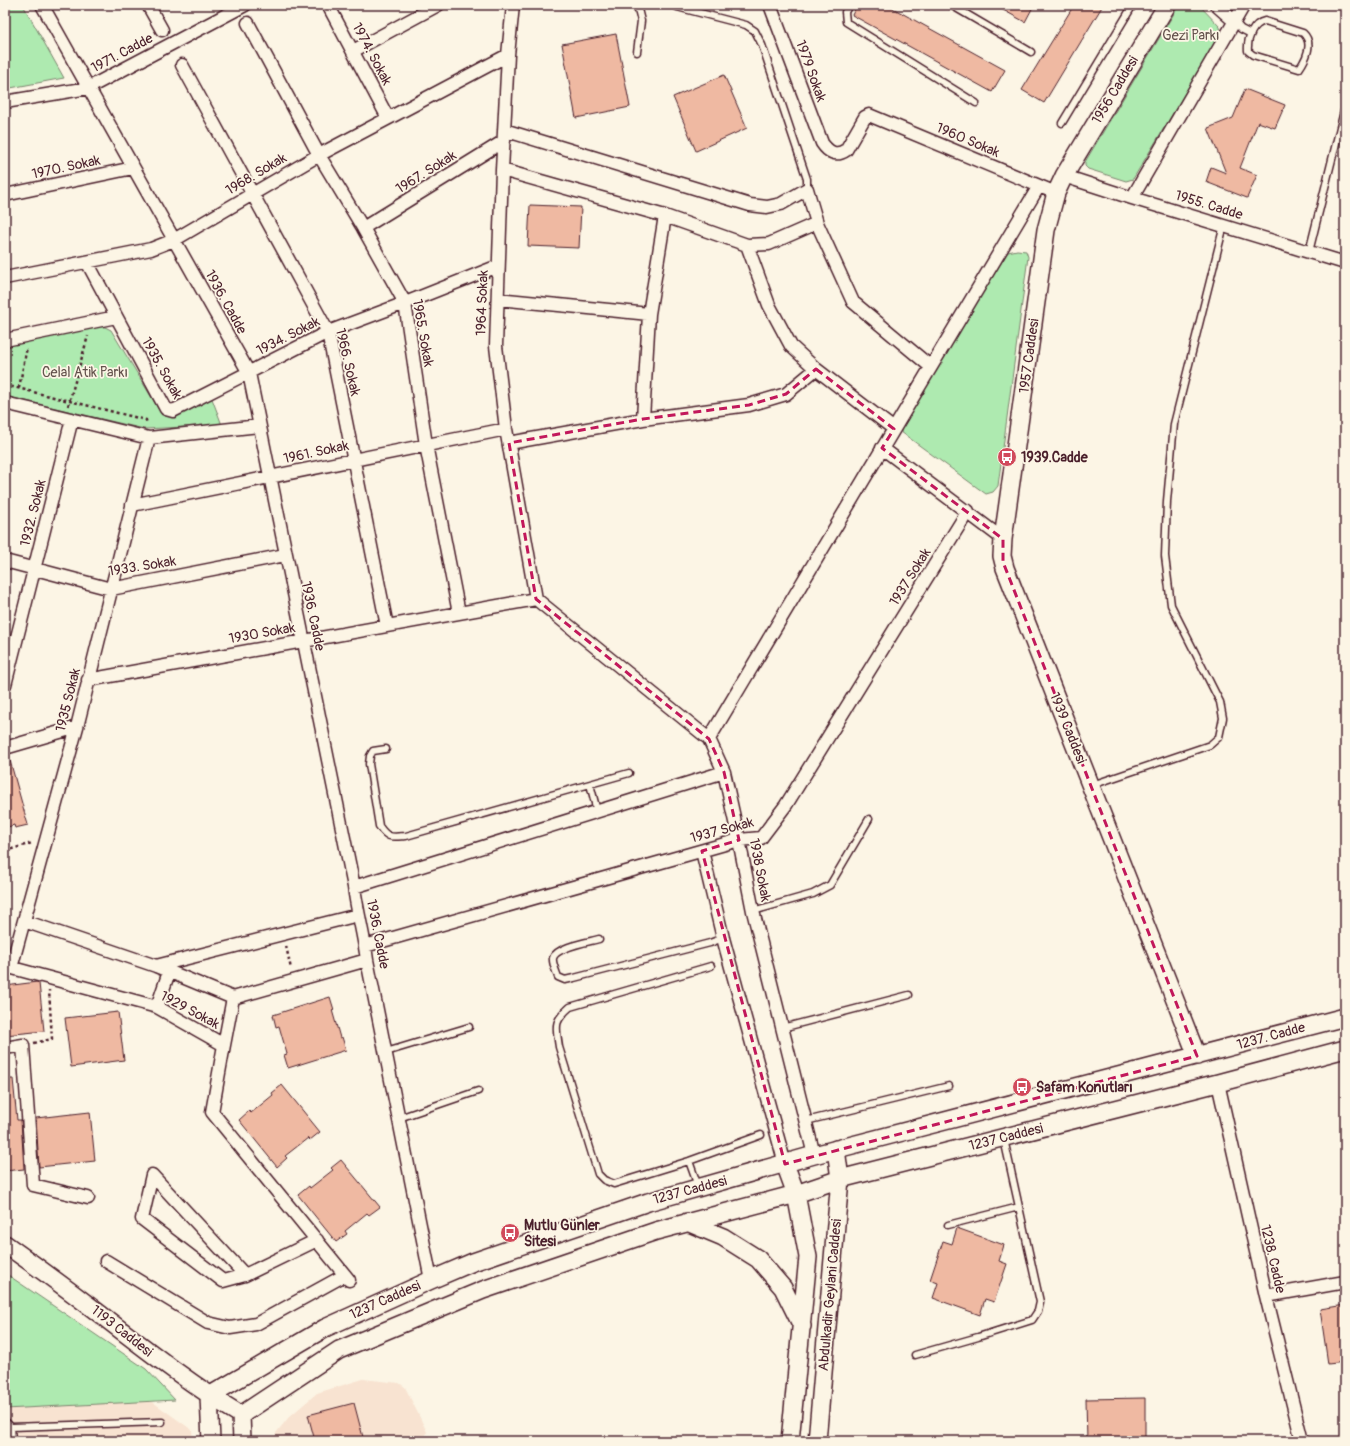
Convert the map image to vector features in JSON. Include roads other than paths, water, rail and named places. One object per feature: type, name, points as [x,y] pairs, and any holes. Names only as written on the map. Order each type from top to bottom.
[{"type":"street","name":"1936. Cadde","points":[[42,5],[249,373],[354,887],[358,915],[432,1280]]},
{"type":"street","points":[[148,5],[162,30]]},
{"type":"street","name":"1971. Cadde","points":[[5,102],[88,88],[245,5]]},
{"type":"street","name":"1974. Sokak","points":[[328,5],[388,118]]},
{"type":"street","points":[[353,51],[438,5]]},
{"type":"street","name":"1964 Sokak","points":[[514,5],[508,55],[498,266],[496,346],[506,429],[536,599]]},
{"type":"street","name":"1979 Sokak","points":[[770,5],[825,148],[836,154],[841,154],[846,150],[865,117],[869,115]]},
{"type":"street","name":"1956 Caddesi","points":[[1064,176],[1167,5]]},
{"type":"street","points":[[1216,5],[1234,22]]},
{"type":"street","points":[[1132,198],[1244,5]]},
{"type":"street","name":"1965. Sokak","points":[[248,23],[319,155],[363,228],[405,303],[426,445],[460,613]]},
{"type":"street","name":"1968. Sokak","points":[[5,278],[151,249],[174,240],[319,155],[508,55]]},
{"type":"street","name":"1966. Sokak","points":[[182,65],[328,332],[388,626]]},
{"type":"street","name":"1960 Sokak","points":[[869,115],[1056,193]]},
{"type":"street","points":[[504,136],[750,205],[767,207],[781,204],[807,189],[818,223],[853,302],[931,367]]},
{"type":"street","name":"1967. Sokak","points":[[363,228],[504,136]]},
{"type":"street","name":"1970. Sokak","points":[[5,195],[134,168]]},
{"type":"street","points":[[502,170],[665,216],[747,245],[769,244],[818,223]]},
{"type":"street","name":"1957 Caddesi","points":[[1003,539],[1046,230],[1056,193],[1064,176]]},
{"type":"street","name":"1955. Cadde","points":[[1064,176],[1345,263]]},
{"type":"street","points":[[709,739],[1039,186]]},
{"type":"street","points":[[643,419],[649,314],[665,216]]},
{"type":"street","points":[[747,245],[769,305],[790,346],[894,429]]},
{"type":"street","name":"1935. Sokak","points":[[87,262],[166,410],[173,411],[249,373]]},
{"type":"street","name":"1934. Sokak","points":[[249,373],[328,332],[498,266]]},
{"type":"street","points":[[498,299],[649,314]]},
{"type":"street","points":[[5,340],[116,317]]},
{"type":"street","points":[[509,443],[643,419],[749,405],[786,394],[816,368]]},
{"type":"street","points":[[5,403],[149,438],[259,426]]},
{"type":"street","name":"1932. Sokak","points":[[5,685],[34,569],[68,418]]},
{"type":"street","name":"1961. Sokak","points":[[132,506],[506,429]]},
{"type":"street","name":"1935 Sokak","points":[[8,967],[24,921],[77,727],[149,438]]},
{"type":"street","points":[[882,448],[968,511],[1003,539]]},
{"type":"street","name":"1937 Sokak","points":[[365,946],[739,840],[761,838],[786,805],[968,511]]},
{"type":"street","name":"1939 Caddesi","points":[[1003,539],[1002,556],[1005,568],[1197,1056]]},
{"type":"street","name":"1933. Sokak","points":[[5,561],[111,589],[285,555]]},
{"type":"street","name":"1930 Sokak","points":[[88,680],[536,599]]},
{"type":"street","name":"1938 Sokak","points":[[536,599],[709,739],[724,772],[753,911],[814,1155]]},
{"type":"street","points":[[5,748],[77,727]]},
{"type":"street","points":[[354,887],[724,772]]},
{"type":"street","points":[[702,851],[723,938],[785,1164]]},
{"type":"street","points":[[156,966],[358,915]]},
{"type":"street","points":[[24,921],[156,966],[233,998],[367,960]]},
{"type":"street","name":"1929 Sokak","points":[[8,967],[157,1007],[224,1045],[212,1112],[347,1277],[256,1324],[230,1328],[208,1323],[106,1261]]},
{"type":"street","points":[[157,1007],[169,972]]},
{"type":"street","points":[[224,1045],[233,998]]},
{"type":"street","name":"1237. Cadde","points":[[1197,1056],[1345,1017]]},
{"type":"street","points":[[5,1048],[23,1045],[33,1185],[88,1198]]},
{"type":"street","points":[[1218,1083],[1345,1049]]},
{"type":"street","name":"1237 Caddesi","points":[[209,1396],[325,1328],[473,1262],[648,1202],[836,1149],[1197,1056]]},
{"type":"street","name":"1237 Caddesi","points":[[241,1415],[339,1350],[483,1290],[656,1230],[796,1194],[840,1179],[1218,1083]]},
{"type":"street","name":"1238. Cadde","points":[[1218,1083],[1266,1296],[1302,1441]]},
{"type":"street","name":"Abdulkadir Geylani Caddesi","points":[[817,1441],[840,1179],[836,1149]]},
{"type":"street","name":"Abdulkadir Geylani Caddesi","points":[[785,1164],[796,1194],[808,1257],[790,1441]]},
{"type":"street","points":[[245,1275],[152,1176],[142,1219],[223,1281],[245,1275],[317,1240]]},
{"type":"street","points":[[687,1222],[723,1237],[758,1259],[783,1288],[802,1326]]},
{"type":"street","name":"1193 Caddesi","points":[[5,1244],[96,1311],[171,1369],[209,1396],[241,1415]]},
{"type":"street","points":[[1266,1296],[1345,1282]]},
{"type":"street","points":[[209,1396],[211,1441]]},
{"type":"street","points":[[241,1415],[242,1441]]},
{"type":"lane","points":[[632,5],[638,9],[641,22],[637,52]]},
{"type":"lane","points":[[849,5],[845,12],[846,22],[976,103]]},
{"type":"lane","points":[[951,5],[1031,52]]},
{"type":"lane","points":[[1062,123],[1133,5]]},
{"type":"lane","points":[[677,7],[746,25],[755,31],[762,45],[807,179],[807,189]]},
{"type":"lane","points":[[1265,21],[1303,33],[1307,37],[1308,43],[1305,59],[1299,69],[1253,55],[1248,51],[1250,34],[1259,23],[1265,21]]},
{"type":"lane","points":[[1234,22],[1250,34]]},
{"type":"lane","points":[[1309,252],[1345,107]]},
{"type":"lane","points":[[1337,135],[1345,136]]},
{"type":"lane","points":[[1091,786],[1210,745],[1219,737],[1223,718],[1220,702],[1171,605],[1165,556],[1167,501],[1174,424],[1224,225]]},
{"type":"lane","points":[[386,749],[373,751],[370,756],[369,764],[379,826],[385,835],[393,837],[406,836],[629,773]]},
{"type":"lane","points":[[590,784],[597,811]]},
{"type":"lane","points":[[753,911],[813,894],[830,885],[869,819]]},
{"type":"lane","points":[[599,939],[563,949],[555,954],[553,959],[558,977],[565,980],[574,978],[710,943],[723,938]]},
{"type":"lane","points":[[711,966],[570,1007],[561,1015],[556,1026],[559,1047],[598,1174],[604,1180],[614,1184],[689,1161],[761,1135]]},
{"type":"lane","points":[[782,1028],[909,995]]},
{"type":"lane","points":[[386,1052],[469,1027]]},
{"type":"lane","points":[[806,1121],[949,1086]]},
{"type":"lane","points":[[399,1118],[478,1091]]},
{"type":"lane","points":[[915,1355],[1032,1320],[1038,1311],[1040,1302],[1004,1138]]},
{"type":"lane","points":[[689,1161],[699,1188]]},
{"type":"lane","points":[[948,1225],[1019,1206]]},
{"type":"lane","points":[[5,1421],[11,1427],[12,1441]]},
{"type":"lane","points":[[11,1427],[162,1422]]},
{"type":"place","name":"1939.Cadde","points":[[1007,457]]},
{"type":"place","name":"Safam Konutları","points":[[1022,1087]]},
{"type":"place","name":"Mutlu Günler Sitesi","points":[[510,1233]]},
{"type":"park label","name":"Gezi Parkı","points":[[1191,35]]},
{"type":"park label","name":"Celal Atik Parkı","points":[[85,372]]}]
